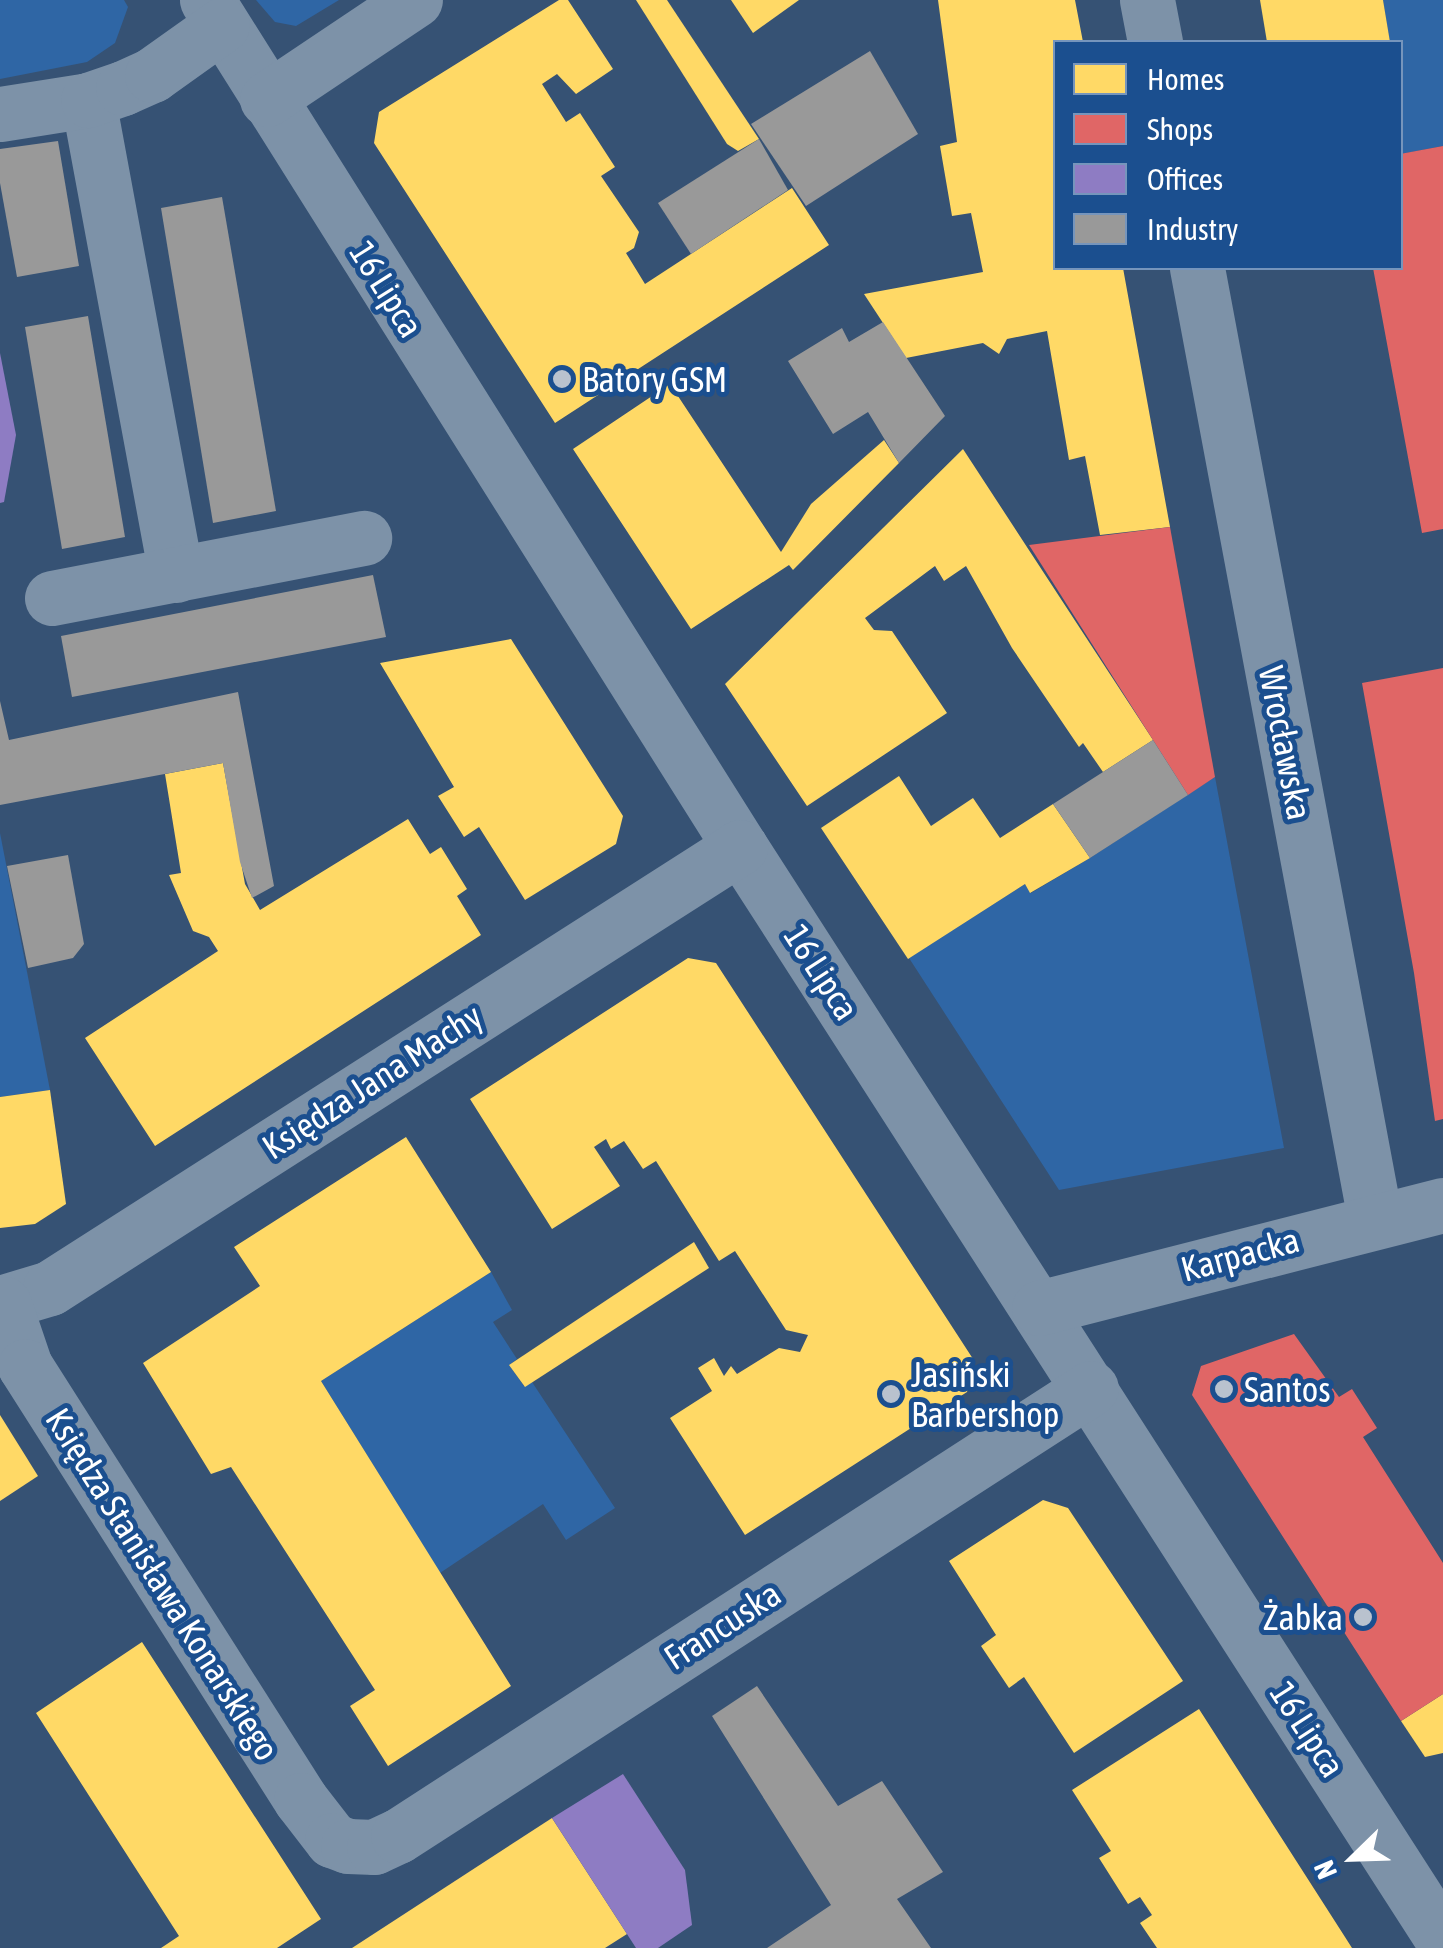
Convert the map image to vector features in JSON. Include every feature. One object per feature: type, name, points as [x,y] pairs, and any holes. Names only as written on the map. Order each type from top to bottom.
[{"type":"street","points":[[267,98],[415,0]]},
{"type":"street","points":[[1147,0],[1155,40]]},
{"type":"street","points":[[0,114],[88,100],[152,75],[214,12]]},
{"type":"street","name":"16 Lipca","points":[[214,12],[740,847],[1092,1388],[1443,1940]]},
{"type":"street","points":[[88,100],[176,575]]},
{"type":"street","name":"Wrocławska","points":[[1197,270],[1375,1219]]},
{"type":"street","points":[[52,598],[364,538]]},
{"type":"street","name":"Księdza Jana Machy","points":[[2,1303],[50,1288],[740,847]]},
{"type":"street","name":"Karpacka","points":[[1039,1308],[1375,1219],[1443,1205]]},
{"type":"street","name":"Księdza Stanisława Konarskiego","points":[[2,1303],[25,1366],[301,1800],[332,1840],[348,1846]]},
{"type":"street","name":"Francuska","points":[[348,1846],[374,1847],[398,1836],[1092,1388]]},
{"type":"shaded area","points":[[0,0],[124,0],[128,7],[115,43],[87,62],[0,79]]},
{"type":"shaded area","points":[[256,0],[339,0],[296,26],[275,22]]},
{"type":"shaded area","points":[[1383,0],[1443,0],[1443,146],[1403,154],[1403,40],[1390,40]]},
{"type":"shaded area","points":[[1215,777],[1284,1148],[1059,1190],[909,958],[1025,884],[1031,893]]},
{"type":"shaded area","points":[[0,833],[50,1090],[0,1097]]},
{"type":"shaded area","points":[[491,1272],[512,1310],[493,1322],[517,1359],[509,1365],[524,1386],[532,1382],[615,1508],[566,1540],[543,1504],[440,1573],[321,1381]]},
{"type":"building: Homes","points":[[559,0],[568,0],[613,69],[576,94],[557,74],[542,84],[566,122],[580,113],[615,167],[601,176],[639,232],[634,248],[626,253],[645,284],[792,188],[829,245],[555,423],[374,143],[379,112]]},
{"type":"building: Homes","points":[[636,0],[667,0],[759,139],[738,151],[727,144]]},
{"type":"building: Homes","points":[[731,0],[799,0],[753,33]]},
{"type":"building: Homes","points":[[938,0],[1075,0],[1083,40],[1053,40],[1053,270],[1123,270],[1170,527],[1100,535],[1085,456],[1069,460],[1047,331],[1007,339],[999,354],[983,343],[906,358],[864,294],[983,272],[971,213],[952,216],[940,146],[957,142]]},
{"type":"building: Homes","points":[[1260,0],[1383,0],[1390,40],[1267,40]]},
{"type":"building: Homes","points":[[670,384],[781,552],[811,504],[884,440],[899,463],[793,570],[789,565],[691,629],[573,449]]},
{"type":"building: Homes","points":[[963,449],[1153,740],[1103,772],[1083,743],[1079,747],[1012,648],[966,566],[944,581],[935,566],[865,618],[874,630],[892,631],[947,713],[807,806],[725,684]]},
{"type":"building: Homes","points":[[511,639],[623,816],[616,844],[525,900],[479,827],[464,837],[438,796],[454,787],[380,663]]},
{"type":"building: Homes","points":[[223,763],[245,884],[260,910],[408,819],[430,854],[441,847],[467,889],[457,896],[481,935],[155,1146],[85,1038],[218,951],[209,937],[193,931],[169,875],[181,873],[165,774]]},
{"type":"building: Homes","points":[[899,776],[931,826],[973,798],[1000,838],[1053,804],[1090,858],[1030,893],[1025,884],[908,959],[821,828]]},
{"type":"building: Homes","points":[[688,958],[716,963],[975,1362],[967,1392],[745,1535],[670,1418],[712,1391],[698,1368],[714,1358],[724,1376],[731,1366],[737,1374],[779,1348],[800,1352],[808,1335],[786,1330],[735,1251],[719,1261],[656,1161],[643,1169],[624,1141],[611,1149],[606,1139],[594,1147],[620,1186],[552,1229],[470,1099]]},
{"type":"building: Homes","points":[[50,1090],[66,1204],[35,1224],[0,1228],[0,1097]]},
{"type":"building: Homes","points":[[406,1137],[491,1272],[321,1381],[511,1686],[388,1766],[350,1706],[375,1690],[231,1467],[211,1474],[143,1363],[260,1286],[234,1247]]},
{"type":"building: Homes","points":[[694,1242],[709,1268],[525,1387],[509,1365]]},
{"type":"building: Homes","points":[[0,1415],[38,1476],[0,1501]]},
{"type":"building: Homes","points":[[1043,1500],[1068,1508],[1183,1681],[1074,1753],[1024,1677],[1009,1688],[981,1646],[996,1635],[949,1561]]},
{"type":"building: Homes","points":[[142,1642],[321,1919],[277,1948],[161,1948],[179,1936],[36,1713]]},
{"type":"building: Homes","points":[[1443,1694],[1443,1753],[1425,1757],[1401,1721]]},
{"type":"building: Homes","points":[[1199,1709],[1352,1948],[1157,1948],[1140,1923],[1152,1915],[1140,1897],[1128,1904],[1099,1858],[1111,1851],[1072,1790]]},
{"type":"building: Homes","points":[[552,1818],[627,1934],[605,1948],[352,1948]]},
{"type":"building: Shops","points":[[1443,146],[1443,529],[1422,533],[1373,270],[1403,270],[1403,153]]},
{"type":"building: Shops","points":[[1170,527],[1215,777],[1188,795],[1029,545]]},
{"type":"building: Shops","points":[[1443,668],[1443,1119],[1435,1121],[1414,973],[1362,683]]},
{"type":"building: Shops","points":[[1294,1334],[1339,1397],[1352,1389],[1377,1428],[1363,1437],[1443,1563],[1443,1694],[1401,1721],[1192,1395],[1201,1366]]},
{"type":"building: Offices","points":[[0,353],[16,435],[4,502],[0,503]]},
{"type":"building: Offices","points":[[623,1774],[685,1870],[692,1925],[658,1948],[636,1948],[552,1818]]},
{"type":"building: Industry","points":[[870,51],[918,134],[806,206],[751,124]]},
{"type":"building: Industry","points":[[759,139],[788,190],[691,254],[658,203]]},
{"type":"building: Industry","points":[[58,141],[79,266],[17,277],[0,183],[0,149]]},
{"type":"building: Industry","points":[[222,197],[276,511],[213,523],[161,208]]},
{"type":"building: Industry","points":[[88,316],[125,537],[62,549],[25,327]]},
{"type":"building: Industry","points":[[883,322],[945,416],[899,463],[868,412],[833,434],[788,361],[842,328],[849,342]]},
{"type":"building: Industry","points":[[373,575],[386,637],[72,697],[61,636]]},
{"type":"building: Industry","points":[[238,692],[274,886],[252,898],[240,862],[223,763],[0,805],[0,701],[9,740]]},
{"type":"building: Industry","points":[[1153,740],[1188,795],[1090,858],[1053,804]]},
{"type":"building: Industry","points":[[68,855],[84,944],[73,958],[28,968],[7,866]]},
{"type":"building: Industry","points":[[757,1686],[838,1806],[882,1781],[943,1872],[897,1899],[931,1948],[767,1948],[831,1905],[712,1716]]},
{"type":"place","name":"Batory GSM","points":[[562,379]]},
{"type":"place","name":"Santos","points":[[1224,1389]]},
{"type":"place","name":"Jasiński Barbershop","points":[[891,1394]]},
{"type":"place","name":"Żabka","points":[[1363,1617]]}]
